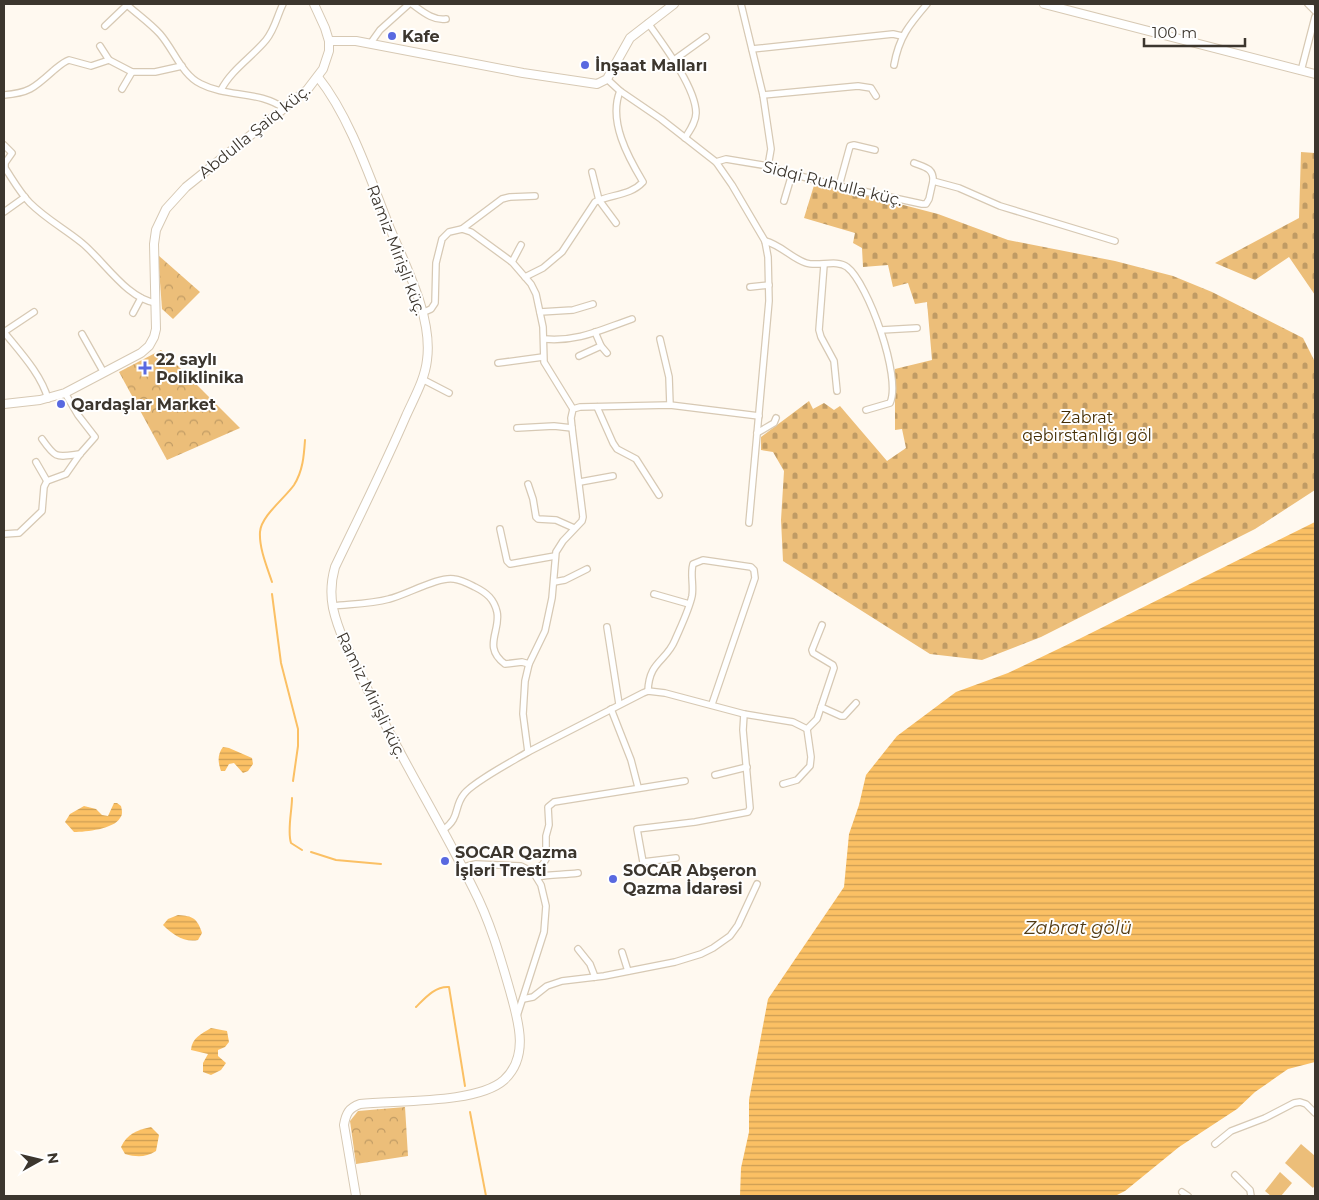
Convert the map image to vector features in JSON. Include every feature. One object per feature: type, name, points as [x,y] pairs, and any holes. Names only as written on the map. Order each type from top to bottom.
[{"type":"street","points":[[105,26],[127,4],[158,32],[171,47],[182,66],[199,84],[265,98],[285,109]]},
{"type":"street","points":[[221,90],[226,80],[266,40],[276,23],[282,4]]},
{"type":"street","points":[[314,4],[329,41],[370,44],[522,73],[597,84],[607,79],[626,44],[636,33],[674,4]]},
{"type":"street","points":[[370,44],[380,30],[411,4],[433,18],[439,20],[446,19]]},
{"type":"street","points":[[741,4],[764,95],[771,149],[768,166]]},
{"type":"street","points":[[894,64],[902,36],[927,4]]},
{"type":"street","points":[[1044,4],[1315,74]]},
{"type":"street","points":[[1308,4],[1315,10]]},
{"type":"street","points":[[1301,71],[1315,17]]},
{"type":"street","points":[[648,23],[674,60],[693,97],[696,112],[695,121],[685,138]]},
{"type":"street","points":[[752,49],[893,34],[902,36]]},
{"type":"street","points":[[674,60],[706,37]]},
{"type":"street","name":"Abdulla Şaiq küç.","points":[[4,404],[48,399],[65,393],[137,356],[149,346],[156,330],[155,236],[158,224],[166,209],[180,192],[198,176],[307,90],[318,77],[327,58],[329,41]]},
{"type":"street","points":[[100,46],[109,60],[132,72],[155,72],[182,66]]},
{"type":"street","points":[[4,95],[24,93],[35,87],[66,60],[73,59],[91,66],[109,60]]},
{"type":"street","points":[[122,89],[132,72]]},
{"type":"street","name":"Ramiz Mirişli küç.","points":[[318,77],[329,91],[348,126],[400,253],[422,313],[428,348],[426,367],[422,379],[335,567],[331,585],[333,606],[346,646],[374,704],[477,895],[491,929],[517,1016],[520,1037],[518,1054],[509,1074],[492,1087],[464,1096],[360,1104],[349,1110],[344,1125],[356,1196]]},
{"type":"street","points":[[607,79],[620,91],[650,110],[716,162],[766,241],[769,285],[766,343],[749,523]]},
{"type":"street","points":[[764,95],[858,86],[871,88],[876,96]]},
{"type":"street","points":[[525,277],[544,268],[562,252],[592,205],[599,200],[621,195],[638,188],[643,182],[621,138],[616,108],[620,91]]},
{"type":"street","points":[[4,145],[12,153],[4,165],[25,197],[45,216],[85,245],[129,290],[141,298],[156,303]]},
{"type":"street","points":[[839,186],[850,146],[854,145],[875,150]]},
{"type":"street","name":"Sidqi Ruhulla küç.","points":[[716,162],[726,159],[768,166],[839,186],[922,204],[926,204],[929,199],[933,180]]},
{"type":"street","points":[[914,163],[932,171],[934,174],[933,180],[959,188],[1000,206],[1115,240]]},
{"type":"street","points":[[592,172],[599,200],[616,222]]},
{"type":"street","points":[[784,201],[792,174]]},
{"type":"street","points":[[422,313],[431,309],[435,303],[436,263],[442,239],[449,232],[462,228],[502,199],[535,196]]},
{"type":"street","points":[[4,212],[25,197]]},
{"type":"street","points":[[462,228],[471,232],[512,262],[536,294],[544,339],[542,357],[573,409],[571,418],[583,517],[582,521],[558,546],[555,556],[554,582],[546,631],[529,664],[523,714],[528,752]]},
{"type":"street","points":[[766,241],[774,243],[804,263],[841,264],[851,271],[875,315],[891,367],[892,397],[890,403],[866,410]]},
{"type":"street","points":[[512,262],[520,245]]},
{"type":"street","points":[[824,264],[819,330],[834,361],[837,391]]},
{"type":"street","points":[[750,287],[769,285]]},
{"type":"street","points":[[133,313],[141,298]]},
{"type":"street","points":[[540,312],[572,310],[593,304]]},
{"type":"street","points":[[34,312],[4,332],[28,362],[43,386],[48,399]]},
{"type":"street","points":[[544,339],[570,340],[632,319]]},
{"type":"street","points":[[881,330],[917,328]]},
{"type":"street","points":[[595,332],[601,346],[607,353]]},
{"type":"street","points":[[82,334],[104,373]]},
{"type":"street","points":[[660,339],[669,377],[670,405]]},
{"type":"street","points":[[579,356],[601,346]]},
{"type":"street","points":[[498,363],[542,357]]},
{"type":"street","points":[[422,379],[449,393]]},
{"type":"street","points":[[4,534],[19,533],[42,512],[44,509],[44,487],[47,481],[66,474],[95,437],[78,415],[65,393]]},
{"type":"street","points":[[573,409],[580,407],[670,405],[759,416]]},
{"type":"street","points":[[597,407],[617,449],[636,459],[658,494]]},
{"type":"street","points":[[758,433],[774,423],[776,418]]},
{"type":"street","points":[[517,428],[554,426],[572,428]]},
{"type":"street","points":[[42,439],[56,456],[80,454]]},
{"type":"street","points":[[36,462],[47,481]]},
{"type":"street","points":[[580,482],[613,476]]},
{"type":"street","points":[[528,484],[538,519],[556,520],[574,528]]},
{"type":"street","points":[[500,529],[507,561],[510,564],[555,556]]},
{"type":"street","points":[[648,691],[650,674],[674,643],[692,596],[693,564],[703,560],[751,567],[754,570],[755,578],[712,704]]},
{"type":"street","points":[[554,582],[564,580],[587,569]]},
{"type":"street","points":[[333,606],[388,600],[448,579],[459,580],[485,592],[490,597],[494,605],[498,625],[494,634],[493,644],[500,660],[505,664],[522,662],[529,664]]},
{"type":"street","points":[[654,594],[689,604]]},
{"type":"street","points":[[807,729],[817,718],[834,668],[833,665],[813,653],[812,650],[822,625]]},
{"type":"street","points":[[607,627],[619,704]]},
{"type":"street","points":[[443,830],[453,822],[466,791],[528,752],[619,704],[648,691],[665,692],[744,714],[793,722],[807,729]]},
{"type":"street","points":[[821,707],[844,716],[856,703]]},
{"type":"street","points":[[612,709],[631,760],[638,787]]},
{"type":"street","points":[[676,858],[643,862],[637,829],[695,822],[748,812],[750,808],[744,714]]},
{"type":"street","points":[[783,784],[797,780],[810,766],[811,757],[807,729]]},
{"type":"street","points":[[715,775],[747,767]]},
{"type":"street","points":[[533,872],[546,859],[546,836],[549,825],[548,807],[550,804],[638,787],[685,781]]},
{"type":"street","points":[[462,867],[476,864],[521,866],[533,872],[544,896],[545,923],[517,1016]]},
{"type":"street","points":[[537,878],[550,874],[557,876],[578,873]]},
{"type":"street","points":[[523,1000],[533,997],[538,991],[553,983],[628,971],[691,957],[723,942],[738,925],[757,884]]},
{"type":"street","points":[[578,949],[590,964],[595,977]]},
{"type":"street","points":[[622,952],[628,971]]},
{"type":"street","points":[[1215,1144],[1238,1128],[1265,1118],[1294,1103],[1306,1104],[1315,1113]]},
{"type":"street","points":[[1235,1175],[1250,1190],[1251,1196]]},
{"type":"street","points":[[1182,1192],[1188,1196]]},
{"type":"green space","points":[[1301,152],[1315,153],[1315,295],[1289,257],[1255,280],[1215,263],[1299,218]]},
{"type":"green space","name":"Zabrat qəbirstanlığı göl","points":[[815,182],[938,214],[1008,240],[1115,261],[1173,276],[1212,292],[1303,338],[1315,362],[1315,490],[1255,529],[1041,637],[982,660],[930,654],[783,561],[781,520],[784,471],[773,452],[761,450],[761,437],[809,401],[813,409],[824,403],[834,410],[840,406],[887,461],[906,448],[902,429],[895,430],[895,369],[932,360],[927,302],[915,304],[908,283],[893,287],[888,265],[863,267],[862,248],[853,243],[855,233],[804,218]]},
{"type":"green space","points":[[158,255],[200,292],[173,319],[162,309]]},
{"type":"green space","points":[[161,350],[240,428],[167,460],[119,372]]},
{"type":"green space","points":[[405,1107],[408,1156],[356,1164],[350,1121],[358,1111]]},
{"type":"green space","points":[[1301,1144],[1315,1156],[1315,1185],[1313,1188],[1285,1163]]},
{"type":"green space","points":[[1280,1172],[1292,1183],[1281,1196],[1271,1196],[1265,1191]]},
{"type":"water","name":"Zabrat gölü","points":[[1315,522],[1315,1062],[1288,1069],[1255,1092],[1237,1109],[1179,1147],[1125,1191],[1115,1196],[740,1196],[741,1168],[749,1132],[749,1100],[768,999],[844,887],[849,834],[859,805],[866,775],[897,736],[956,692],[1008,673]]},
{"type":"water","points":[[223,747],[252,758],[253,764],[248,771],[243,773],[234,763],[229,764],[225,771],[221,771],[219,759]]},
{"type":"water","points":[[114,803],[121,806],[122,815],[112,825],[74,832],[65,822],[70,814],[84,806],[96,809],[102,815],[108,816]]},
{"type":"water","points":[[178,915],[191,917],[196,921],[202,933],[198,940],[183,939],[163,925],[168,919]]},
{"type":"water","points":[[211,1028],[227,1031],[229,1042],[225,1047],[218,1050],[218,1056],[226,1063],[221,1070],[211,1075],[203,1072],[203,1063],[208,1054],[191,1050],[195,1039]]},
{"type":"water","points":[[151,1127],[159,1135],[156,1151],[140,1156],[125,1154],[121,1147],[126,1139],[137,1131]]},
{"type":"waterway","points":[[272,582],[261,544],[261,526],[297,480],[302,463],[305,440]]},
{"type":"waterway","points":[[272,594],[281,663],[298,729],[298,746],[293,781]]},
{"type":"waterway","points":[[292,798],[290,838],[291,843],[302,850]]},
{"type":"waterway","points":[[311,852],[336,860],[381,864]]},
{"type":"waterway","points":[[416,1007],[439,988],[449,987],[465,1086]]},
{"type":"waterway","points":[[470,1112],[486,1196]]},
{"type":"place","name":"Kafe","points":[[392,36]]},
{"type":"place","name":"İnşaat Malları","points":[[585,65]]},
{"type":"place","name":"22 saylı Poliklinika","points":[[145,368]]},
{"type":"place","name":"Qardaşlar Market","points":[[61,404]]},
{"type":"place","name":"SOCAR Qazma İşləri Tresti","points":[[445,861]]},
{"type":"place","name":"SOCAR Abşeron Qazma İdarəsi","points":[[613,879]]}]
